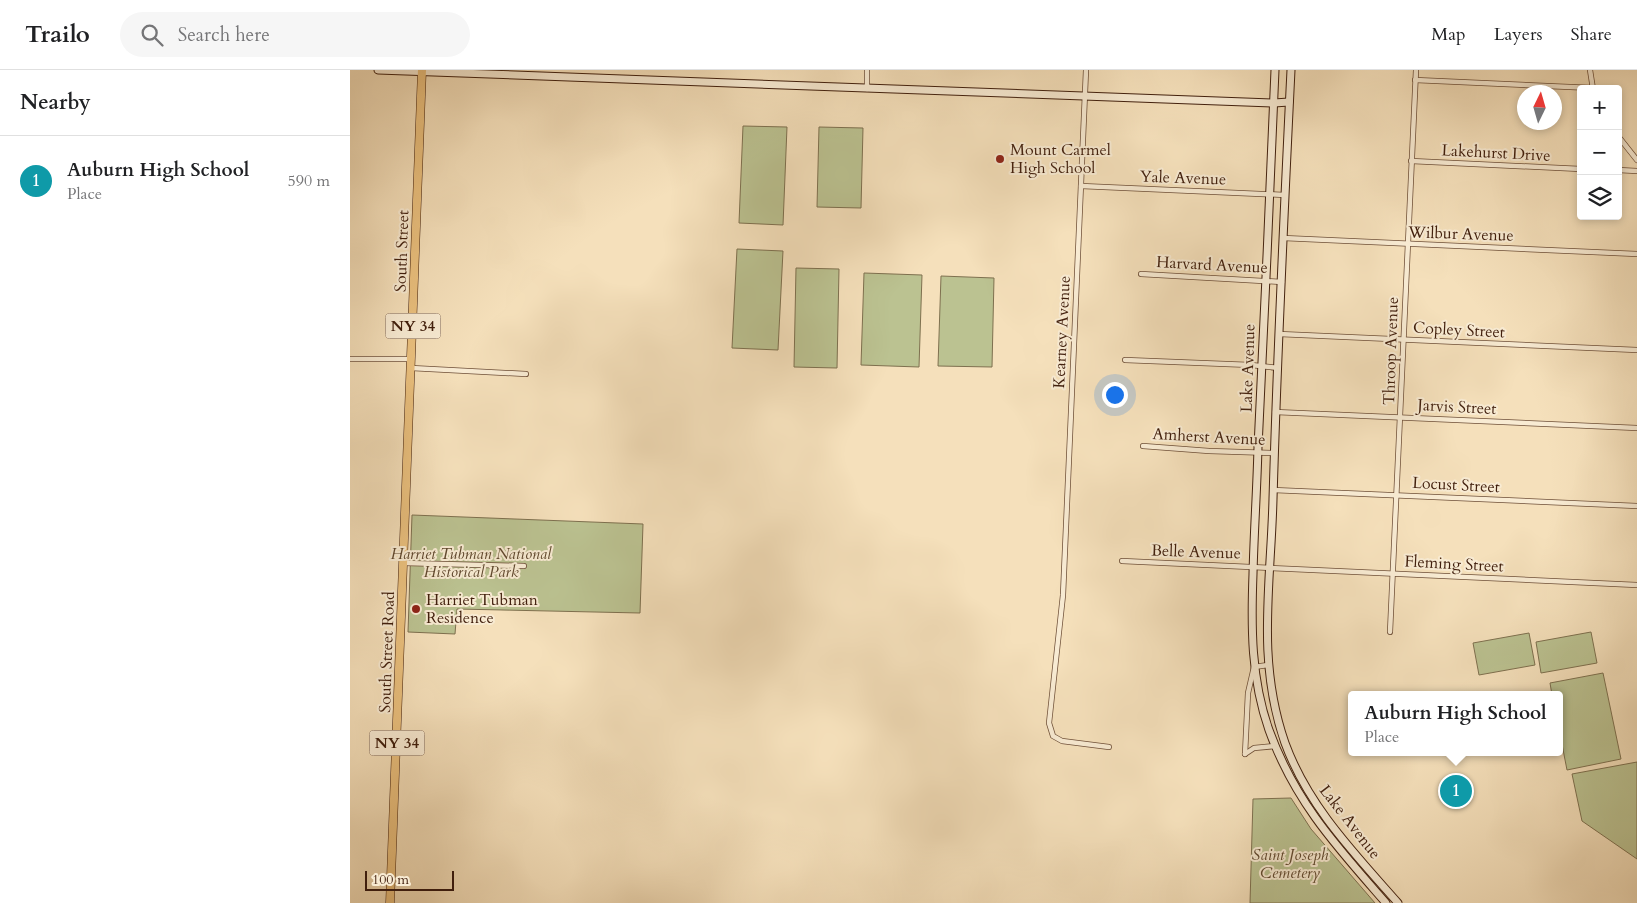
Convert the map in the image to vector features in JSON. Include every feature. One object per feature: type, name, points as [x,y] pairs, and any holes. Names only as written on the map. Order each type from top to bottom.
[{"type":"main road","points":[[378,70],[1274,104],[1289,102]]},
{"type":"main road","name":"Lake Avenue","points":[[1275,70],[1253,567],[1252,637],[1254,667],[1261,702],[1276,746],[1292,783],[1316,821],[1386,903]]},
{"type":"main road","name":"Lake Avenue","points":[[1291,70],[1267,612],[1268,665],[1279,724],[1292,761],[1308,791],[1342,839],[1398,903]]},
{"type":"main road","name":"South Street","points":[[403,582],[422,71]]},
{"type":"main road","name":"South Street Road","points":[[390,903],[403,582]]},
{"type":"street","points":[[867,88],[868,70]]},
{"type":"street","name":"Kearney Avenue","points":[[1086,70],[1063,595],[1049,723],[1053,736],[1062,741],[1110,747]]},
{"type":"street","name":"Throop Avenue","points":[[1390,632],[1416,70]]},
{"type":"street","points":[[1590,70],[1592,85]]},
{"type":"street","points":[[1415,80],[1577,87]]},
{"type":"street","points":[[1622,141],[1637,160]]},
{"type":"street","name":"Lakehurst Drive","points":[[1411,161],[1577,169]]},
{"type":"street","points":[[1622,170],[1637,171]]},
{"type":"street","name":"Yale Avenue","points":[[1081,186],[1285,195]]},
{"type":"street","name":"Wilbur Avenue","points":[[1283,238],[1637,254]]},
{"type":"street","name":"Harvard Avenue","points":[[1141,274],[1282,282]]},
{"type":"street","name":"Copley Street","points":[[1280,334],[1637,350]]},
{"type":"street","points":[[350,359],[412,359]]},
{"type":"street","points":[[1125,360],[1278,368]]},
{"type":"street","points":[[411,368],[526,374]]},
{"type":"street","name":"Jarvis Street","points":[[1276,412],[1637,428]]},
{"type":"street","name":"Amherst Avenue","points":[[1143,446],[1186,450],[1274,453]]},
{"type":"street","name":"Locust Street","points":[[1273,490],[1637,506]]},
{"type":"street","name":"Belle Avenue","points":[[1122,561],[1269,568]]},
{"type":"street","points":[[404,563],[524,566]]},
{"type":"street","name":"Fleming Street","points":[[1269,568],[1637,585]]},
{"type":"street","points":[[1254,667],[1268,665]]},
{"type":"street","name":"Lake Avenue","points":[[1254,667],[1248,693],[1245,754],[1254,748],[1276,746]]},
{"type":"green space","points":[[743,126],[787,127],[783,225],[739,223]]},
{"type":"green space","points":[[819,127],[863,128],[861,208],[817,207]]},
{"type":"green space","points":[[737,249],[783,251],[778,350],[732,348]]},
{"type":"green space","points":[[796,268],[839,269],[837,368],[794,367]]},
{"type":"green space","points":[[864,273],[922,275],[919,367],[861,365]]},
{"type":"green space","points":[[941,276],[994,278],[992,367],[938,366]]},
{"type":"green space","name":"Harriet Tubman National Historical Park","points":[[412,515],[643,524],[640,613],[457,609],[455,634],[408,632]]},
{"type":"green space","points":[[1591,632],[1597,663],[1541,673],[1536,642]]},
{"type":"green space","points":[[1529,633],[1535,665],[1479,675],[1473,643]]},
{"type":"green space","points":[[1603,673],[1621,759],[1567,770],[1563,749],[1563,691],[1551,691],[1550,683]]},
{"type":"green space","points":[[1637,762],[1637,859],[1582,821],[1572,774]]},
{"type":"green space","name":"Saint Joseph Cemetery","points":[[1291,798],[1311,829],[1375,903],[1250,903],[1253,799]]},
{"type":"place","name":"Mount Carmel High School","points":[[1000,159]]},
{"type":"place","name":"Harriet Tubman Residence","points":[[416,609]]},
{"type":"place","name":"Auburn High School","points":[[1456,791]]}]
